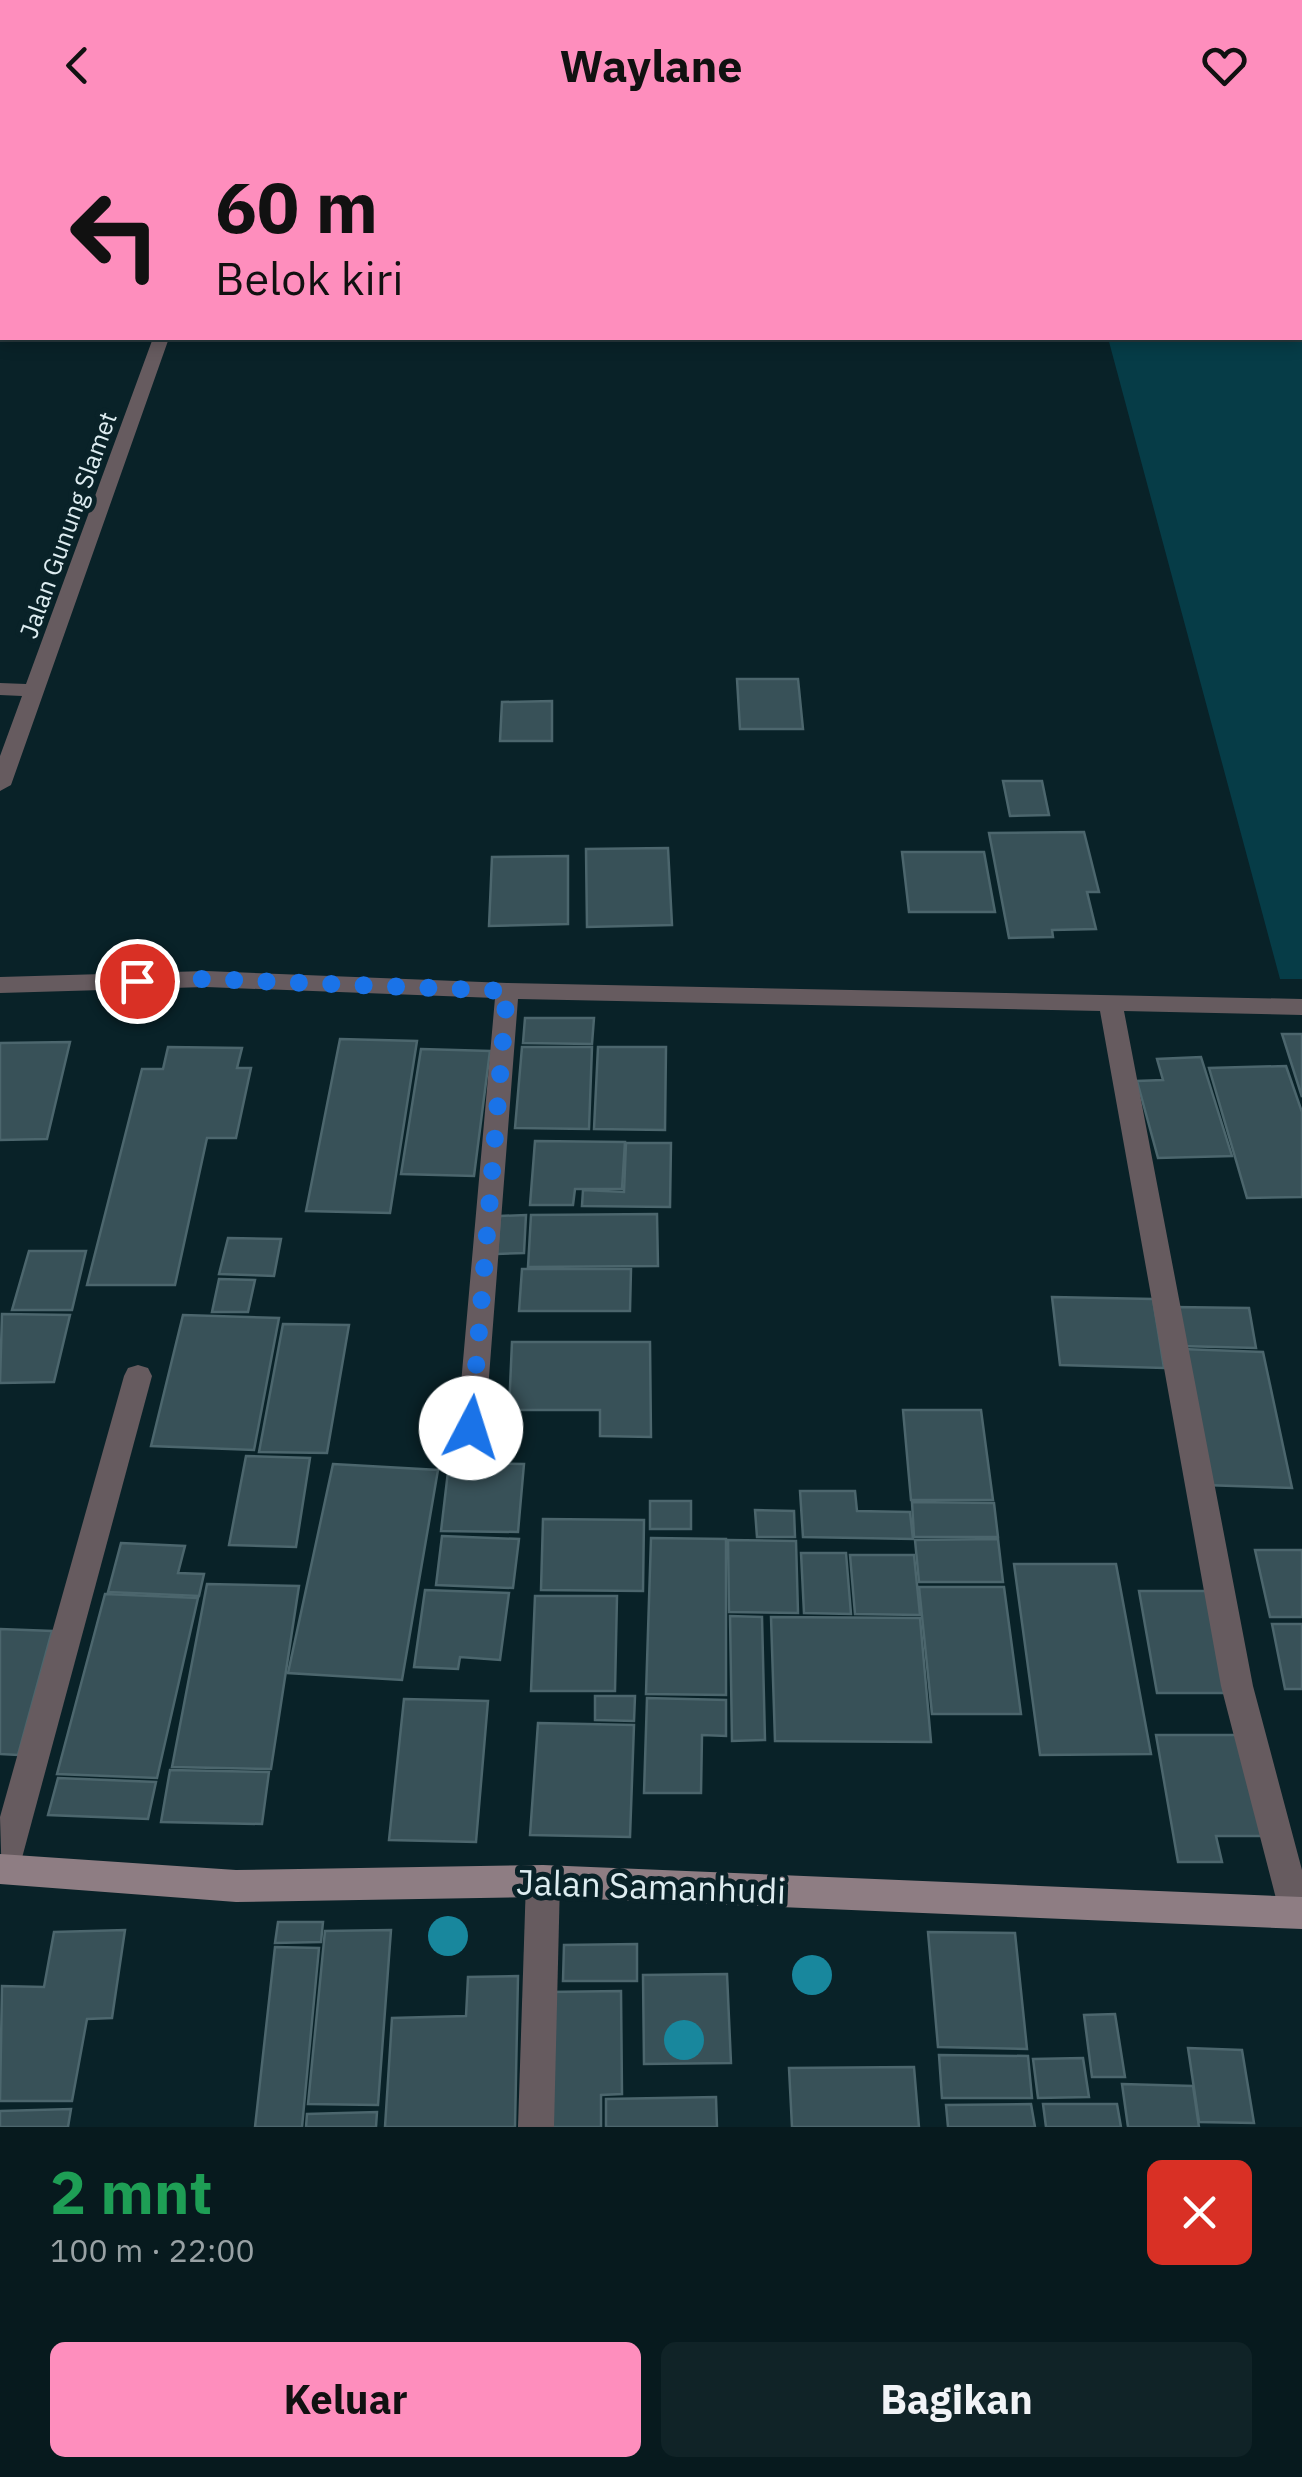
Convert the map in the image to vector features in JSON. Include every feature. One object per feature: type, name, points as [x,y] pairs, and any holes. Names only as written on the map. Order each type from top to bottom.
[{"type":"street","name":"Jalan Gunung Slamet","points":[[0,785],[161,340]]},
{"type":"street","points":[[0,689],[36,690]]},
{"type":"street","points":[[0,985],[206,979],[507,991],[1302,1008]]},
{"type":"street","points":[[471,1428],[507,991]]},
{"type":"street","points":[[1111,1004],[1237,1686],[1299,1914]]},
{"type":"street","points":[[1,1869],[138,1376]]},
{"type":"street","name":"Jalan Samanhudi","points":[[1,1869],[236,1886],[543,1881],[1299,1914]]},
{"type":"street","points":[[536,2127],[543,1881]]},
{"type":"shaded area","points":[[1109,340],[1302,340],[1302,979],[1280,979]]},
{"type":"building","points":[[737,679],[798,679],[803,729],[740,729]]},
{"type":"building","points":[[552,701],[552,741],[500,741],[502,702]]},
{"type":"building","points":[[1003,781],[1042,781],[1049,815],[1010,816]]},
{"type":"building","points":[[1084,832],[1099,892],[1087,892],[1096,929],[1052,930],[1053,937],[1009,938],[989,833]]},
{"type":"building","points":[[668,848],[672,925],[587,927],[586,849]]},
{"type":"building","points":[[902,852],[984,852],[995,912],[909,912]]},
{"type":"building","points":[[568,856],[568,924],[489,926],[492,857]]},
{"type":"building","points":[[525,1018],[594,1018],[592,1044],[523,1043]]},
{"type":"building","points":[[1282,1034],[1302,1034],[1302,1097]]},
{"type":"building","points":[[340,1039],[417,1041],[390,1213],[306,1211]]},
{"type":"building","points":[[70,1042],[47,1139],[0,1140],[0,1043]]},
{"type":"building","points":[[168,1047],[242,1048],[237,1068],[251,1068],[236,1138],[207,1138],[175,1285],[87,1285],[142,1069],[163,1069]]},
{"type":"building","points":[[522,1047],[592,1047],[589,1129],[515,1128]]},
{"type":"building","points":[[598,1047],[666,1047],[665,1130],[594,1129]]},
{"type":"building","points":[[421,1049],[490,1051],[474,1176],[401,1174]]},
{"type":"building","points":[[1201,1057],[1232,1156],[1158,1158],[1137,1081],[1163,1080],[1157,1059]]},
{"type":"building","points":[[1286,1066],[1302,1112],[1302,1197],[1247,1198],[1209,1068]]},
{"type":"building","points":[[535,1141],[625,1142],[622,1189],[575,1189],[573,1205],[530,1205]]},
{"type":"building","points":[[626,1143],[671,1143],[670,1207],[582,1206],[583,1190],[624,1192]]},
{"type":"building","points":[[657,1214],[658,1266],[528,1267],[531,1215]]},
{"type":"building","points":[[526,1215],[524,1253],[497,1254],[500,1216]]},
{"type":"building","points":[[228,1238],[281,1239],[274,1276],[219,1274]]},
{"type":"building","points":[[29,1251],[86,1251],[72,1310],[12,1310]]},
{"type":"building","points":[[522,1269],[631,1269],[630,1311],[519,1311]]},
{"type":"building","points":[[219,1279],[255,1280],[248,1312],[212,1312]]},
{"type":"building","points":[[1052,1297],[1153,1299],[1164,1368],[1060,1365]]},
{"type":"building","points":[[1174,1307],[1249,1308],[1256,1348],[1180,1346]]},
{"type":"building","points":[[2,1314],[70,1315],[54,1382],[0,1383]]},
{"type":"building","points":[[183,1315],[279,1318],[254,1450],[151,1446]]},
{"type":"building","points":[[283,1324],[349,1325],[327,1453],[259,1452]]},
{"type":"building","points":[[512,1342],[650,1342],[651,1437],[600,1436],[600,1410],[509,1410]]},
{"type":"building","points":[[1182,1349],[1263,1352],[1292,1488],[1204,1485]]},
{"type":"building","points":[[903,1410],[981,1410],[993,1500],[911,1500]]},
{"type":"building","points":[[246,1456],[310,1458],[296,1547],[229,1545]]},
{"type":"building","points":[[449,1463],[524,1464],[518,1532],[441,1531]]},
{"type":"building","points":[[333,1464],[438,1470],[402,1680],[288,1673]]},
{"type":"building","points":[[800,1491],[855,1491],[857,1511],[910,1512],[913,1539],[803,1537]]},
{"type":"building","points":[[650,1501],[691,1501],[691,1529],[650,1529]]},
{"type":"building","points":[[912,1502],[994,1503],[998,1537],[914,1537]]},
{"type":"building","points":[[755,1510],[794,1511],[795,1537],[757,1537]]},
{"type":"building","points":[[543,1519],[644,1520],[643,1591],[541,1590]]},
{"type":"building","points":[[442,1536],[519,1539],[513,1588],[436,1585]]},
{"type":"building","points":[[651,1538],[726,1539],[726,1695],[646,1694]]},
{"type":"building","points":[[998,1539],[1003,1582],[919,1582],[915,1540]]},
{"type":"building","points":[[728,1540],[796,1541],[798,1613],[729,1612]]},
{"type":"building","points":[[121,1543],[185,1546],[178,1573],[204,1574],[199,1596],[108,1592]]},
{"type":"building","points":[[1255,1550],[1302,1550],[1302,1617],[1270,1617]]},
{"type":"building","points":[[801,1553],[846,1553],[851,1614],[804,1613]]},
{"type":"building","points":[[850,1555],[914,1555],[920,1615],[855,1614]]},
{"type":"building","points":[[1014,1564],[1116,1564],[1151,1754],[1040,1755]]},
{"type":"building","points":[[207,1584],[299,1586],[271,1769],[172,1767]]},
{"type":"building","points":[[919,1587],[1004,1587],[1021,1714],[932,1714]]},
{"type":"building","points":[[425,1590],[509,1593],[500,1660],[460,1657],[458,1669],[414,1667]]},
{"type":"building","points":[[1139,1591],[1214,1591],[1235,1693],[1157,1693]]},
{"type":"building","points":[[105,1594],[198,1598],[157,1778],[57,1774]]},
{"type":"building","points":[[535,1596],[617,1596],[615,1691],[531,1691]]},
{"type":"building","points":[[730,1616],[762,1617],[765,1740],[732,1741]]},
{"type":"building","points":[[771,1617],[920,1618],[931,1742],[775,1741]]},
{"type":"building","points":[[1272,1624],[1302,1624],[1302,1689],[1285,1689]]},
{"type":"building","points":[[0,1629],[52,1631],[18,1755],[0,1754]]},
{"type":"building","points":[[595,1696],[635,1696],[634,1721],[595,1720]]},
{"type":"building","points":[[647,1698],[726,1700],[726,1736],[702,1735],[701,1793],[644,1793]]},
{"type":"building","points":[[404,1699],[488,1701],[476,1842],[389,1840]]},
{"type":"building","points":[[538,1723],[634,1725],[630,1837],[530,1835]]},
{"type":"building","points":[[1156,1735],[1244,1735],[1265,1836],[1216,1836],[1222,1862],[1178,1862]]},
{"type":"building","points":[[170,1770],[269,1772],[262,1824],[161,1822]]},
{"type":"building","points":[[58,1778],[156,1782],[148,1819],[48,1815]]},
{"type":"building","points":[[278,1922],[323,1922],[321,1942],[275,1943]]},
{"type":"building","points":[[125,1930],[112,2018],[87,2019],[72,2101],[0,2101],[2,1986],[44,1987],[54,1932]]},
{"type":"building","points":[[391,1930],[378,2105],[308,2104],[325,1931]]},
{"type":"building","points":[[928,1932],[1015,1933],[1027,2049],[938,2047]]},
{"type":"building","points":[[637,1944],[637,1981],[563,1981],[564,1945]]},
{"type":"building","points":[[275,1947],[319,1948],[302,2127],[255,2127]]},
{"type":"building","points":[[727,1974],[731,2063],[644,2064],[643,1975]]},
{"type":"building","points":[[518,1976],[515,2127],[385,2127],[392,2018],[466,2016],[468,1977]]},
{"type":"building","points":[[621,1991],[622,2094],[601,2095],[601,2127],[542,2127],[546,1992]]},
{"type":"building","points":[[1115,2014],[1125,2077],[1092,2077],[1084,2015]]},
{"type":"building","points":[[1188,2048],[1242,2050],[1254,2123],[1199,2122]]},
{"type":"building","points":[[939,2055],[1028,2056],[1032,2098],[942,2098]]},
{"type":"building","points":[[1083,2058],[1089,2097],[1038,2098],[1033,2059]]},
{"type":"building","points":[[914,2067],[919,2127],[792,2127],[789,2068]]},
{"type":"building","points":[[1122,2084],[1193,2086],[1199,2127],[1128,2127]]},
{"type":"building","points":[[716,2097],[717,2127],[606,2127],[606,2099]]},
{"type":"building","points":[[1031,2104],[1035,2127],[948,2127],[946,2105]]},
{"type":"building","points":[[1043,2104],[1117,2104],[1121,2127],[1046,2127]]},
{"type":"building","points":[[71,2109],[68,2127],[0,2127],[0,2111]]},
{"type":"building","points":[[377,2112],[376,2127],[306,2127],[307,2114]]},
{"type":"route","points":[[137,981],[206,979],[507,991],[471,1428]]}]
